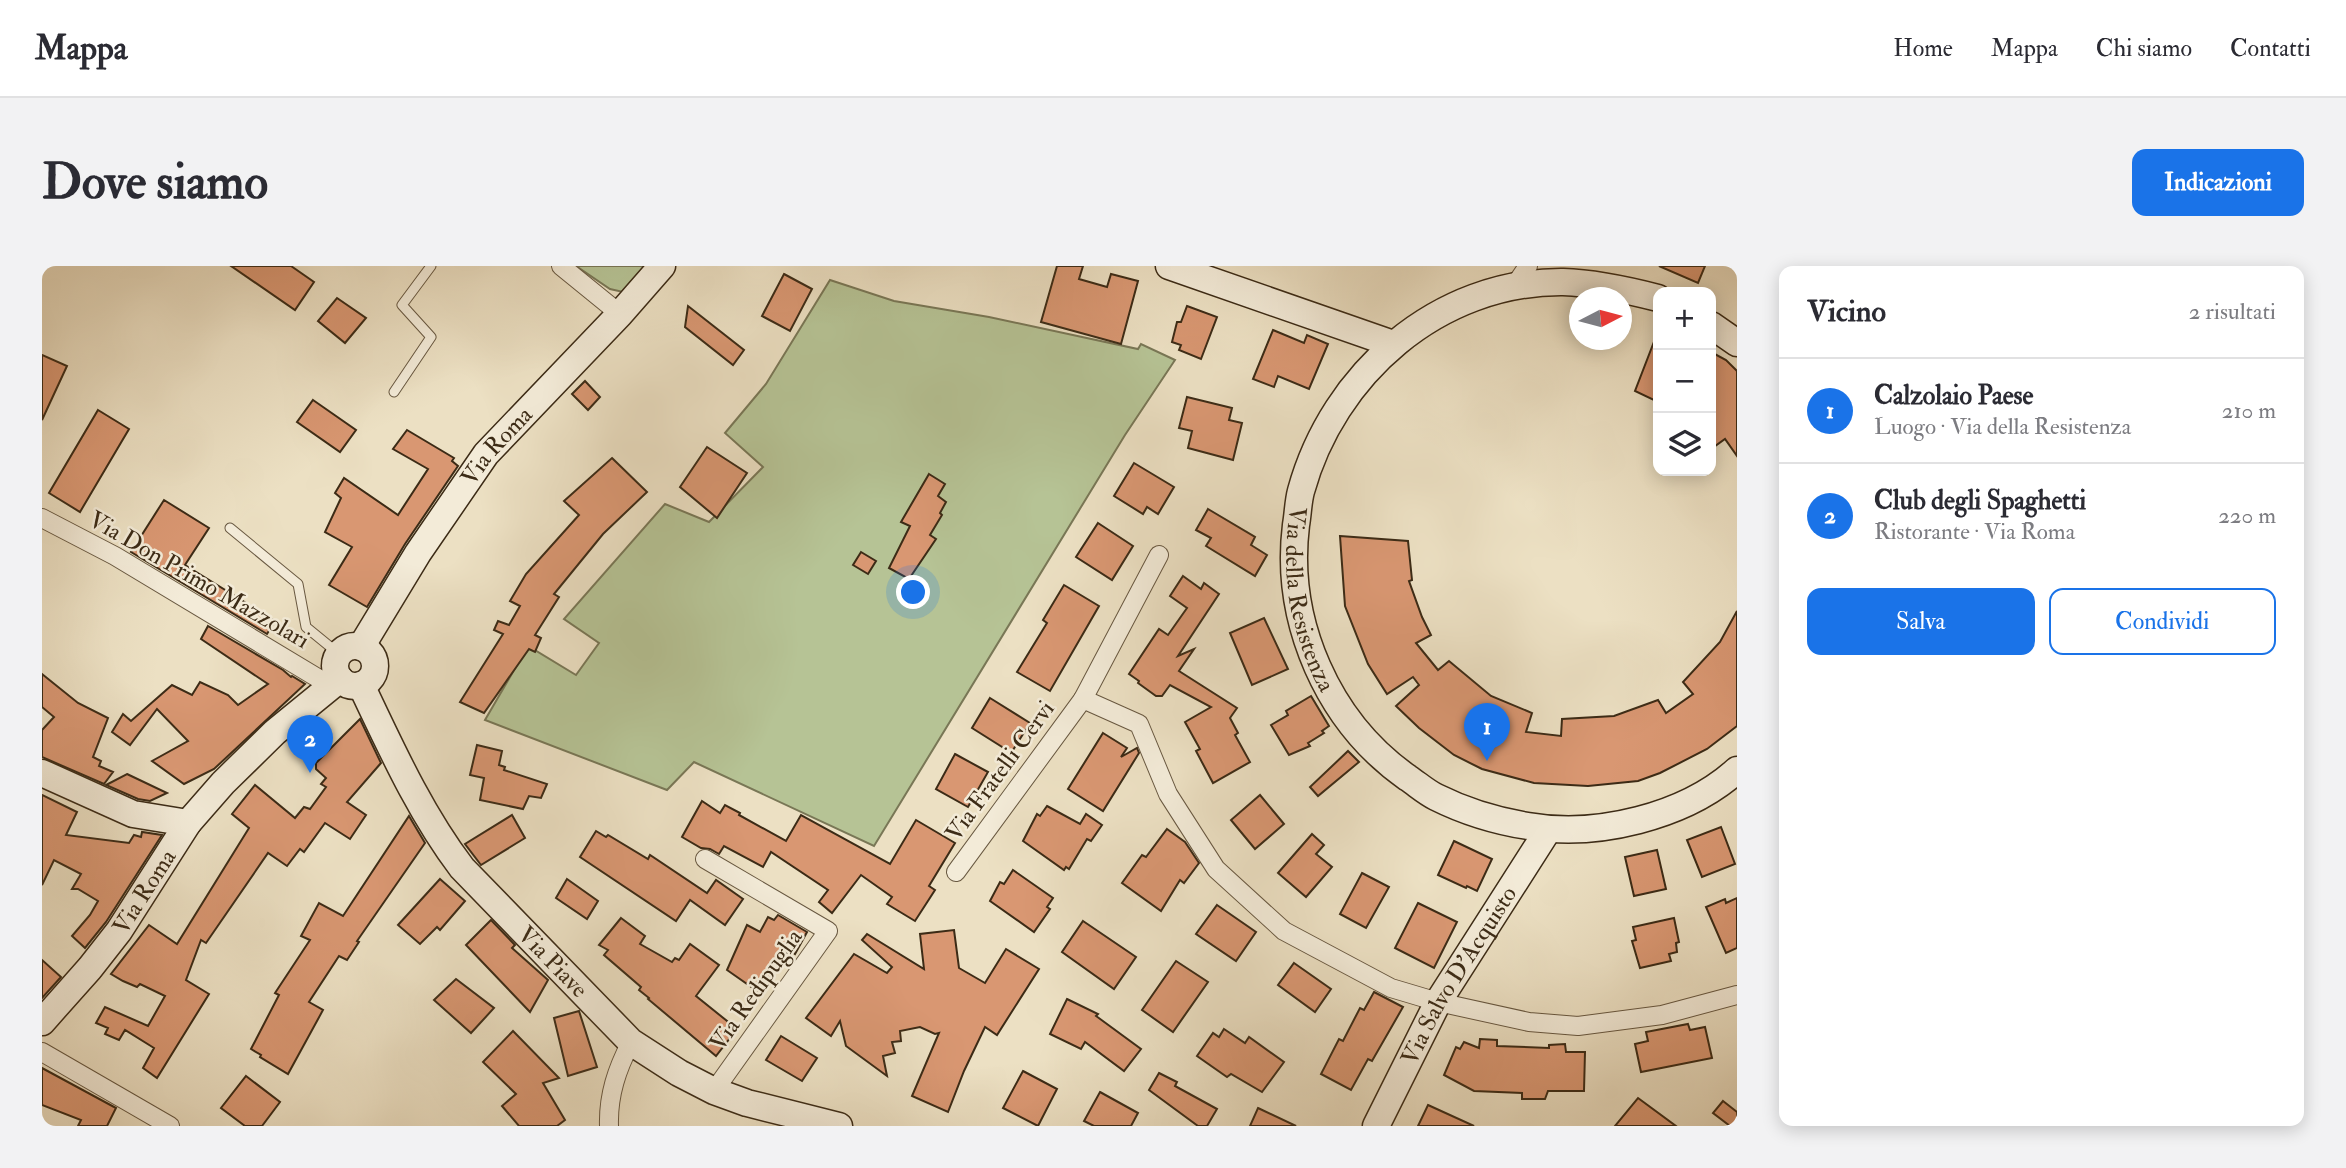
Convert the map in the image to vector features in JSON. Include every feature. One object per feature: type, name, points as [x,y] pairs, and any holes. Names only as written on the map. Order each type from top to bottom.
[{"type":"street","points":[[561,266],[620,314]]},
{"type":"street","name":"Via Roma","points":[[42,1022],[119,931],[188,823],[223,783],[275,732],[346,670],[418,553],[486,454],[620,314],[662,266]]},
{"type":"street","points":[[1169,266],[1393,344]]},
{"type":"street","points":[[1513,288],[1528,266]]},
{"type":"street","name":"Via della Resistenza","points":[[1653,297],[1610,286],[1561,282],[1513,288],[1470,300],[1450,309],[1393,344],[1352,386],[1320,437],[1300,493],[1293,552],[1299,611],[1317,667],[1346,719],[1386,763],[1435,797],[1490,819],[1548,830],[1597,829],[1645,819],[1690,801],[1737,770]]},
{"type":"street","points":[[1716,328],[1737,343]]},
{"type":"street","name":"Via Don Primo Mazzolari","points":[[42,518],[346,670]]},
{"type":"street","name":"Via Fratelli Cervi","points":[[956,872],[1083,699],[1159,555]]},
{"type":"street","name":"Via Piave","points":[[346,670],[442,842],[462,868],[631,1042],[679,1073],[714,1091],[747,1103],[839,1126]]},
{"type":"street","name":"Via Fratelli Cervi","points":[[1083,699],[1139,724],[1168,794],[1216,869],[1284,931],[1391,988],[1438,1002],[1530,1022],[1578,1026],[1662,1015],[1737,995]]},
{"type":"street","points":[[42,774],[133,814],[188,823]]},
{"type":"street","name":"Via Salvo D'Acquisto","points":[[1376,1126],[1438,1002],[1548,830]]},
{"type":"street","name":"Via Redipuglia","points":[[705,859],[828,931],[714,1091]]},
{"type":"street","points":[[608,1126],[608,1108],[617,1068],[631,1042]]},
{"type":"street","points":[[42,1052],[170,1126]]},
{"type":"lane","points":[[394,392],[431,337],[402,306],[431,266]]},
{"type":"lane","points":[[230,528],[298,584],[306,627],[346,670]]},
{"type":"green space","points":[[576,266],[658,266],[623,292],[610,289]]},
{"type":"green space","points":[[830,280],[894,301],[989,317],[1138,349],[1141,344],[1175,360],[1125,435],[874,846],[694,762],[667,790],[485,720],[528,646],[576,675],[599,643],[564,619],[665,504],[709,522],[763,467],[725,433],[766,384]]},
{"type":"building","points":[[231,266],[291,266],[314,282],[295,310]]},
{"type":"building","points":[[1057,266],[1083,266],[1079,279],[1107,287],[1111,274],[1138,281],[1121,344],[1041,322]]},
{"type":"building","points":[[1659,266],[1705,266],[1698,283]]},
{"type":"building","points":[[784,274],[812,289],[790,331],[762,316]]},
{"type":"building","points":[[337,298],[366,318],[345,343],[318,321]]},
{"type":"building","points":[[688,306],[744,350],[733,365],[685,327]]},
{"type":"building","points":[[1187,306],[1217,317],[1201,359],[1179,350],[1181,345],[1172,342],[1177,322],[1181,322]]},
{"type":"building","points":[[1273,330],[1304,343],[1307,335],[1328,344],[1309,389],[1278,376],[1274,387],[1253,379]]},
{"type":"building","points":[[1653,344],[1653,400],[1635,391]]},
{"type":"building","points":[[42,355],[67,366],[42,420]]},
{"type":"building","points":[[1716,355],[1737,371],[1737,456],[1725,439],[1716,445]]},
{"type":"building","points":[[585,381],[600,397],[588,410],[572,394]]},
{"type":"building","points":[[1187,397],[1232,408],[1229,420],[1242,423],[1233,460],[1188,448],[1192,431],[1179,428]]},
{"type":"building","points":[[313,400],[356,430],[340,452],[297,422]]},
{"type":"building","points":[[98,410],[129,429],[80,512],[49,493]]},
{"type":"building","points":[[407,430],[454,458],[452,461],[458,466],[405,544],[367,607],[329,585],[352,547],[325,532],[341,498],[335,493],[344,478],[398,515],[428,469],[393,449]]},
{"type":"building","points":[[707,447],[747,473],[717,518],[680,487]]},
{"type":"building","points":[[612,458],[647,492],[603,534],[554,594],[559,597],[535,635],[541,638],[535,652],[529,649],[484,713],[460,702],[503,634],[494,630],[498,621],[509,625],[520,606],[510,601],[526,574],[579,515],[564,501]]},
{"type":"building","points":[[1134,463],[1174,487],[1158,514],[1147,507],[1143,514],[1114,496]]},
{"type":"building","points":[[929,474],[945,484],[938,496],[946,502],[930,535],[936,539],[909,579],[889,568],[910,526],[901,522]]},
{"type":"building","points":[[164,500],[209,528],[185,565],[275,621],[267,634],[131,552]]},
{"type":"building","points":[[1208,509],[1255,537],[1251,545],[1267,555],[1255,576],[1206,546],[1211,538],[1196,530]]},
{"type":"building","points":[[1098,523],[1133,546],[1112,580],[1076,557]]},
{"type":"building","points":[[1340,536],[1408,541],[1412,580],[1409,581],[1431,635],[1416,643],[1438,670],[1449,661],[1491,696],[1532,713],[1526,732],[1561,736],[1562,719],[1614,716],[1658,700],[1666,713],[1693,694],[1683,682],[1720,642],[1737,611],[1737,726],[1707,749],[1638,781],[1588,786],[1534,783],[1482,769],[1454,755],[1396,706],[1419,685],[1413,677],[1387,694],[1368,664],[1345,606]]},
{"type":"building","points":[[861,552],[876,561],[868,574],[853,565]]},
{"type":"building","points":[[1183,576],[1201,589],[1204,583],[1219,594],[1178,656],[1194,649],[1179,671],[1237,708],[1230,718],[1238,733],[1235,735],[1250,762],[1213,783],[1196,751],[1200,749],[1185,722],[1211,707],[1170,685],[1162,696],[1156,696],[1129,674],[1159,629],[1168,635],[1187,608],[1170,596]]},
{"type":"building","points":[[1064,585],[1099,606],[1050,691],[1017,672],[1047,623],[1043,620]]},
{"type":"building","points":[[1264,618],[1288,669],[1252,685],[1230,633]]},
{"type":"building","points":[[208,626],[305,684],[214,769],[184,784],[152,761],[188,741],[157,709],[130,745],[112,732],[123,714],[131,721],[172,685],[192,695],[200,682],[228,695],[238,705],[268,684],[201,639]]},
{"type":"building","points":[[42,674],[78,703],[108,718],[93,757],[101,761],[99,766],[113,772],[104,784],[42,757],[42,730],[54,717],[42,707]]},
{"type":"building","points":[[1311,696],[1329,726],[1322,731],[1324,733],[1308,743],[1310,746],[1289,755],[1271,725],[1288,715],[1286,711]]},
{"type":"building","points":[[990,698],[1030,723],[1013,750],[1007,750],[972,728]]},
{"type":"building","points":[[360,719],[381,763],[347,802],[366,815],[350,839],[325,823],[304,852],[300,849],[287,866],[268,853],[206,943],[201,940],[186,980],[209,994],[157,1078],[143,1068],[154,1048],[125,1030],[119,1040],[105,1034],[108,1028],[96,1023],[105,1007],[148,1026],[165,996],[140,984],[137,987],[111,974],[149,925],[177,944],[249,828],[232,814],[255,785],[295,818],[304,807],[310,809],[326,787],[321,784],[326,778],[316,769],[316,763]]},
{"type":"building","points":[[1103,733],[1127,748],[1121,757],[1137,748],[1139,753],[1103,811],[1068,789]]},
{"type":"building","points":[[477,745],[502,751],[499,765],[505,767],[504,770],[547,784],[541,798],[529,796],[523,809],[480,800],[484,778],[470,775]]},
{"type":"building","points":[[1348,751],[1359,762],[1318,796],[1310,787]]},
{"type":"building","points":[[955,754],[988,772],[968,807],[936,789]]},
{"type":"building","points":[[127,774],[167,793],[150,801],[138,799],[106,785]]},
{"type":"building","points":[[42,795],[77,812],[66,835],[129,843],[134,835],[141,837],[142,832],[162,835],[106,922],[85,948],[72,936],[98,901],[78,889],[72,889],[81,874],[54,860],[42,885]]},
{"type":"building","points":[[1260,795],[1284,824],[1255,849],[1231,820]]},
{"type":"building","points":[[702,801],[720,813],[725,805],[786,841],[801,815],[890,864],[916,820],[955,843],[929,886],[935,890],[915,921],[887,904],[892,897],[861,875],[832,913],[819,902],[828,890],[771,852],[763,867],[724,846],[719,854],[682,837]]},
{"type":"building","points":[[1047,806],[1080,824],[1086,814],[1102,825],[1091,841],[1087,839],[1069,869],[1066,867],[1064,870],[1023,841],[1037,814],[1040,816]]},
{"type":"building","points":[[512,815],[525,838],[481,865],[465,844]]},
{"type":"building","points":[[409,816],[425,843],[357,941],[359,942],[347,960],[339,956],[309,1002],[323,1010],[288,1074],[251,1049],[279,995],[275,993],[310,940],[301,936],[319,903],[343,916]]},
{"type":"building","points":[[1721,827],[1735,864],[1702,877],[1687,840]]},
{"type":"building","points":[[1167,829],[1185,842],[1199,863],[1184,883],[1180,880],[1161,911],[1122,883],[1142,855],[1146,857]]},
{"type":"building","points":[[596,831],[606,837],[608,835],[648,859],[650,855],[707,893],[716,880],[743,899],[725,925],[690,900],[676,921],[580,857]]},
{"type":"building","points":[[1312,834],[1324,845],[1316,854],[1332,867],[1306,897],[1278,873]]},
{"type":"building","points":[[1454,841],[1492,859],[1477,891],[1438,875]]},
{"type":"building","points":[[1657,850],[1666,889],[1634,896],[1625,857]]},
{"type":"building","points":[[1013,870],[1053,898],[1047,907],[1050,909],[1034,932],[990,901],[1000,882],[1004,884]]},
{"type":"building","points":[[1362,873],[1389,887],[1366,928],[1340,914]]},
{"type":"building","points":[[440,879],[465,901],[440,930],[437,927],[420,944],[398,925]]},
{"type":"building","points":[[567,879],[598,901],[587,919],[556,898]]},
{"type":"building","points":[[1737,898],[1737,948],[1726,953],[1706,907],[1725,899],[1726,903]]},
{"type":"building","points":[[1418,903],[1457,922],[1434,968],[1395,948]]},
{"type":"building","points":[[1217,905],[1256,932],[1236,961],[1196,934]]},
{"type":"building","points":[[778,915],[807,932],[795,954],[789,950],[760,993],[727,970],[747,925],[760,932],[768,917],[774,920]]},
{"type":"building","points":[[621,918],[645,936],[640,944],[672,962],[675,958],[679,960],[690,944],[719,965],[696,996],[737,1029],[716,1056],[648,999],[639,990],[641,987],[604,955],[608,950],[599,945]]},
{"type":"building","points":[[1674,918],[1679,942],[1676,943],[1677,952],[1669,954],[1671,961],[1640,968],[1632,941],[1636,940],[1633,927]]},
{"type":"building","points":[[491,920],[515,945],[512,948],[548,980],[530,1012],[466,945]]},
{"type":"building","points":[[1083,921],[1136,957],[1114,989],[1062,952]]},
{"type":"building","points":[[954,930],[959,968],[985,983],[1006,949],[1039,969],[997,1035],[985,1027],[948,1112],[912,1096],[939,1033],[935,1034],[920,1027],[900,1031],[901,1041],[892,1042],[895,1053],[883,1056],[887,1076],[846,1046],[840,1021],[831,1036],[806,1018],[854,954],[887,973],[892,967],[862,940],[867,934],[924,969],[920,934]]},
{"type":"building","points":[[42,960],[61,977],[42,998]]},
{"type":"building","points":[[1176,961],[1208,982],[1173,1032],[1142,1010]]},
{"type":"building","points":[[1294,963],[1331,989],[1315,1012],[1278,985]]},
{"type":"building","points":[[456,979],[494,1008],[471,1033],[434,1000]]},
{"type":"building","points":[[1374,992],[1403,1007],[1372,1061],[1368,1059],[1351,1090],[1321,1074],[1339,1039],[1343,1041],[1360,1008],[1364,1010]]},
{"type":"building","points":[[1067,999],[1098,1014],[1096,1016],[1141,1049],[1124,1071],[1085,1042],[1081,1049],[1050,1034]]},
{"type":"building","points":[[579,1011],[597,1067],[568,1076],[554,1018]]},
{"type":"building","points":[[1688,1024],[1690,1030],[1705,1027],[1712,1058],[1641,1072],[1635,1044],[1648,1041],[1646,1032]]},
{"type":"building","points":[[1224,1029],[1245,1043],[1249,1037],[1284,1062],[1262,1092],[1231,1074],[1227,1077],[1197,1056],[1213,1033],[1219,1037]]},
{"type":"building","points":[[513,1031],[559,1078],[543,1083],[565,1120],[557,1126],[519,1126],[502,1106],[516,1094],[483,1062]]},
{"type":"building","points":[[781,1036],[817,1058],[802,1081],[766,1060]]},
{"type":"building","points":[[1480,1039],[1497,1040],[1497,1046],[1549,1048],[1549,1045],[1565,1044],[1566,1052],[1585,1052],[1584,1091],[1548,1091],[1545,1099],[1522,1099],[1522,1093],[1474,1091],[1444,1075],[1456,1047],[1460,1049],[1464,1042],[1479,1048]]},
{"type":"building","points":[[42,1068],[116,1108],[107,1126],[78,1126],[81,1120],[42,1105]]},
{"type":"building","points":[[1023,1071],[1057,1089],[1038,1126],[1003,1108]]},
{"type":"building","points":[[1159,1073],[1177,1082],[1175,1086],[1217,1109],[1207,1126],[1198,1126],[1149,1090]]},
{"type":"building","points":[[246,1076],[280,1102],[262,1126],[245,1126],[221,1108]]},
{"type":"building","points":[[1100,1092],[1138,1113],[1131,1126],[1094,1126],[1084,1121]]},
{"type":"building","points":[[1638,1098],[1676,1126],[1615,1126]]},
{"type":"building","points":[[1723,1101],[1737,1112],[1737,1126],[1730,1126],[1713,1113]]},
{"type":"building","points":[[1428,1105],[1474,1126],[1418,1126]]},
{"type":"building","points":[[1258,1108],[1296,1126],[1250,1126]]},
{"type":"place","name":"Calzolaio Paese","points":[[1487,761]]},
{"type":"place","name":"Club degli Spaghetti","points":[[310,773]]}]
